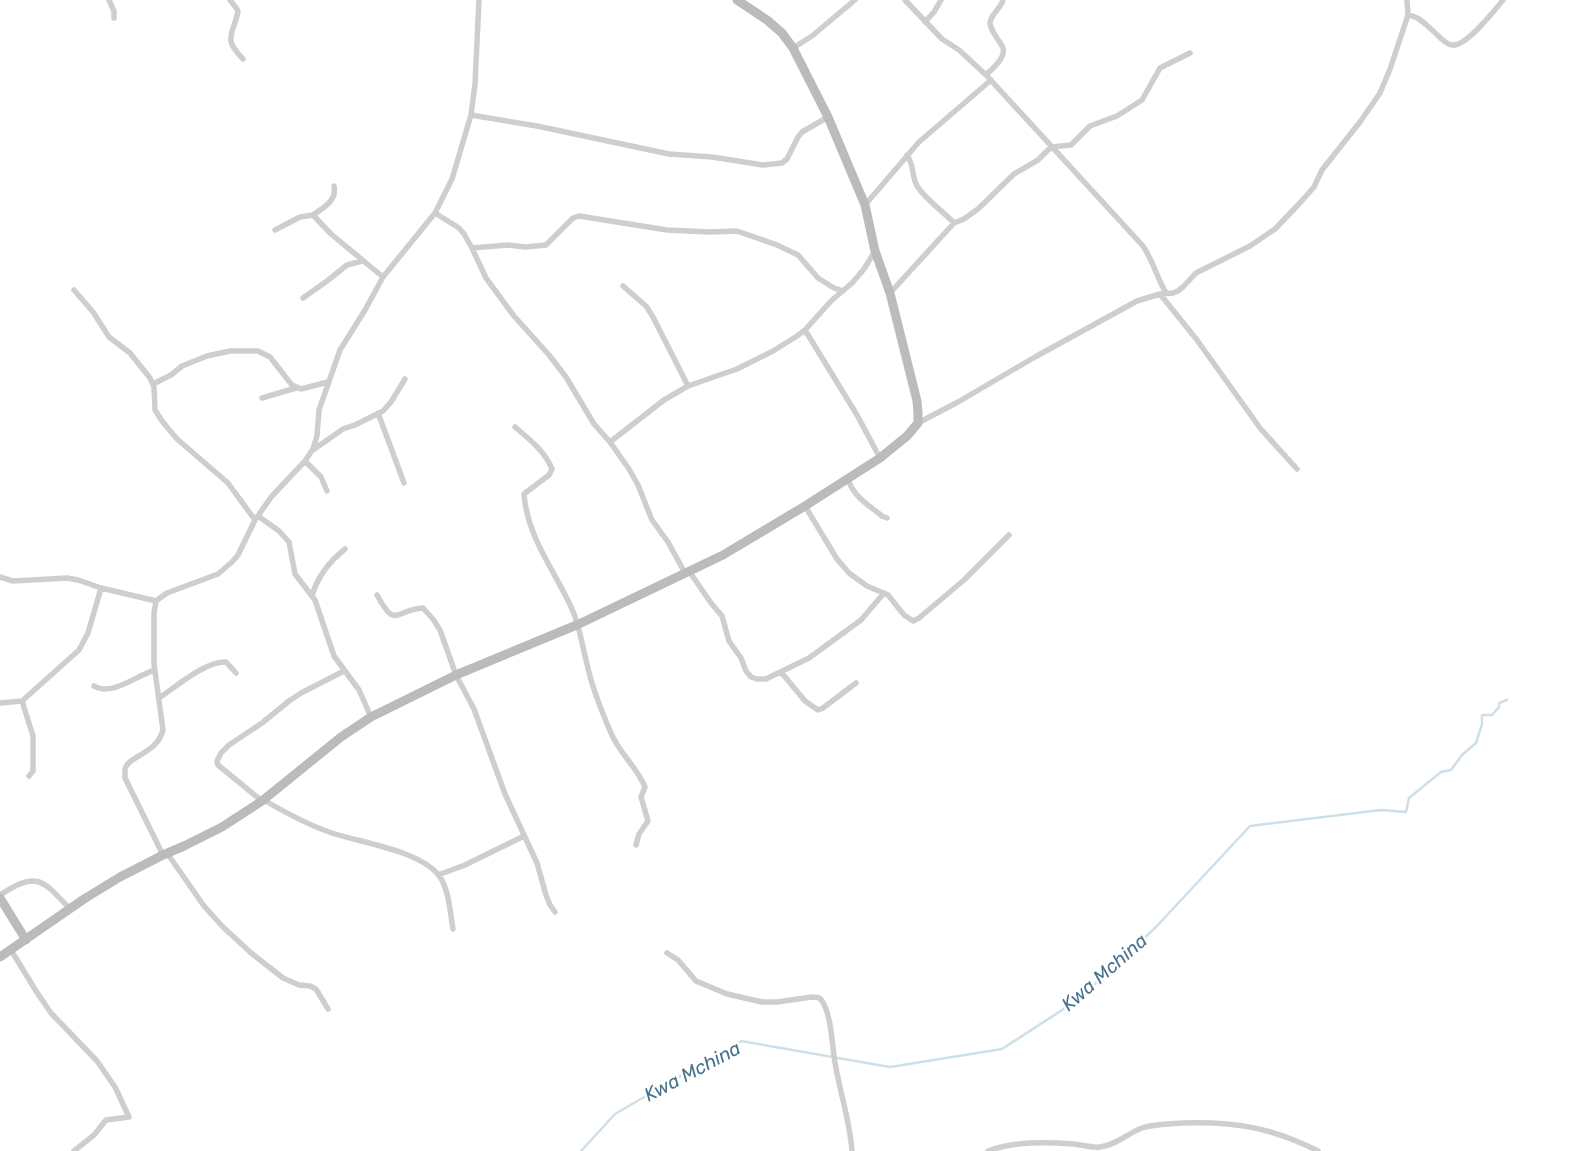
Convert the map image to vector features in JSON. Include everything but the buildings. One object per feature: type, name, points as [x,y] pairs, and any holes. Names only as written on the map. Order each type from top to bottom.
[{"type":"street","points":[[109,0],[114,11],[114,18]]},
{"type":"street","points":[[230,0],[238,12],[230,40],[233,48],[243,59]]},
{"type":"street","points":[[328,1009],[316,989],[310,986],[299,985],[283,978],[250,952],[223,927],[200,900],[165,854],[128,785],[125,770],[128,764],[155,746],[161,738],[163,720],[155,670],[154,613],[156,601],[167,593],[218,574],[225,569],[238,555],[257,518],[272,496],[305,461],[311,452],[317,436],[319,410],[340,350],[383,277],[435,212],[452,179],[471,115],[475,84],[479,0]]},
{"type":"street","points":[[737,0],[774,27],[793,48],[828,117],[865,205],[875,251],[890,293],[916,401],[918,423]]},
{"type":"street","points":[[793,48],[812,36],[855,0]]},
{"type":"street","points":[[905,0],[942,39],[959,50],[989,77],[1143,246],[1163,293],[1260,428],[1297,469]]},
{"type":"street","points":[[925,22],[941,0]]},
{"type":"street","points":[[865,205],[919,142],[989,77],[1004,52],[990,24],[992,16],[1001,6],[1003,0]]},
{"type":"street","points":[[0,958],[120,877],[222,827],[263,801],[341,737],[371,717],[456,676],[579,624],[723,555],[880,458],[907,436],[918,423],[1137,301],[1163,293],[1178,291],[1196,273],[1250,246],[1275,228],[1298,205],[1314,186],[1322,170],[1380,93],[1408,15],[1407,0]]},
{"type":"street","points":[[1408,15],[1420,19],[1446,43],[1456,45],[1466,41],[1503,0]]},
{"type":"street","points":[[890,293],[954,223],[964,220],[978,209],[1014,174],[1038,160],[1051,147],[1071,145],[1090,126],[1117,116],[1132,107],[1142,100],[1160,68],[1190,53]]},
{"type":"street","points":[[471,115],[537,126],[669,154],[712,157],[763,166],[782,163],[787,159],[802,132],[828,117]]},
{"type":"street","points":[[907,155],[914,167],[914,180],[923,194],[954,223]]},
{"type":"street","points":[[275,230],[300,217],[313,215],[330,203],[334,196],[334,186]]},
{"type":"street","points":[[435,212],[459,228],[472,248],[486,278],[514,316],[566,376],[594,424],[610,442],[629,469],[638,485],[652,520],[687,572],[722,616],[729,641],[741,658],[748,675],[762,680],[809,658],[861,620],[884,593]]},
{"type":"street","points":[[313,215],[331,234],[383,277]]},
{"type":"street","points":[[472,248],[546,245],[573,218],[579,216],[667,230],[737,231],[777,245],[798,255],[818,278],[843,291]]},
{"type":"street","points":[[610,442],[664,400],[688,386],[736,369],[773,351],[805,330],[831,301],[852,283],[864,269],[875,251]]},
{"type":"street","points":[[303,298],[347,265],[362,261]]},
{"type":"street","points":[[622,286],[646,306],[688,386]]},
{"type":"street","points":[[74,290],[93,312],[109,337],[130,353],[150,378],[153,384],[155,410],[177,439],[228,483],[257,518],[279,531],[289,542],[295,574],[312,596],[330,648],[344,671],[359,690],[371,717]]},
{"type":"street","points":[[805,330],[857,415],[880,458]]},
{"type":"street","points":[[153,384],[182,366],[207,356],[230,351],[258,351],[274,360],[296,388]]},
{"type":"street","points":[[311,452],[343,429],[378,413],[391,402],[405,379]]},
{"type":"street","points":[[262,398],[296,388],[305,389],[328,382]]},
{"type":"street","points":[[378,413],[404,483]]},
{"type":"street","points":[[515,427],[537,447],[552,469],[549,475],[524,494],[526,510],[544,558],[568,600],[579,624],[591,679],[612,735],[620,750],[646,787],[641,797],[648,821],[639,834],[636,845]]},
{"type":"street","points":[[305,461],[321,477],[327,491]]},
{"type":"street","points":[[847,478],[856,496],[887,518]]},
{"type":"street","points":[[805,506],[836,559],[849,573],[867,586],[884,593],[893,600],[908,619],[913,621],[964,580],[1008,535]]},
{"type":"street","points":[[312,596],[315,585],[321,576],[336,556],[345,549]]},
{"type":"street","points":[[0,577],[13,581],[67,578],[156,601]]},
{"type":"street","points":[[0,703],[22,701],[79,650],[88,633],[101,588]]},
{"type":"street","points":[[377,595],[385,609],[394,616],[420,608],[426,610],[440,630],[456,676],[474,709],[505,794],[539,868],[546,895],[555,912]]},
{"type":"street","points":[[159,698],[214,663],[226,662],[236,673]]},
{"type":"street","points":[[94,686],[100,689],[112,689],[155,670]]},
{"type":"street","points":[[344,671],[301,693],[229,745],[218,757],[218,765],[263,801],[294,817],[334,834],[404,854],[426,865],[438,875],[446,892],[453,929]]},
{"type":"street","points":[[780,672],[805,701],[818,710],[856,683]]},
{"type":"street","points":[[22,701],[33,736],[33,771],[29,776]]},
{"type":"street","points":[[438,875],[465,865],[524,836]]},
{"type":"street","points":[[26,940],[0,897],[22,882],[36,880],[58,896],[70,909]]},
{"type":"street","points":[[11,950],[51,1013],[97,1061],[115,1087],[129,1118],[106,1120],[94,1136],[74,1151]]},
{"type":"street","points":[[667,953],[678,960],[696,982],[727,994],[762,1002],[777,1002],[816,996],[822,1000],[827,1011],[835,1066],[847,1112],[852,1151]]},
{"type":"street","points":[[988,1151],[1012,1145],[1040,1143],[1100,1147],[1142,1128],[1164,1124],[1214,1122],[1249,1126],[1297,1140],[1318,1151]]},
{"type":"waterway","name":"Kwa Mchina","points":[[581,1151],[615,1114],[741,1041],[890,1067],[1002,1049],[1079,999],[1156,927],[1250,826],[1381,810],[1406,812],[1409,798],[1441,772],[1451,770],[1462,755],[1476,743],[1482,724],[1482,715],[1492,715],[1499,707],[1499,703],[1507,700]]}]
